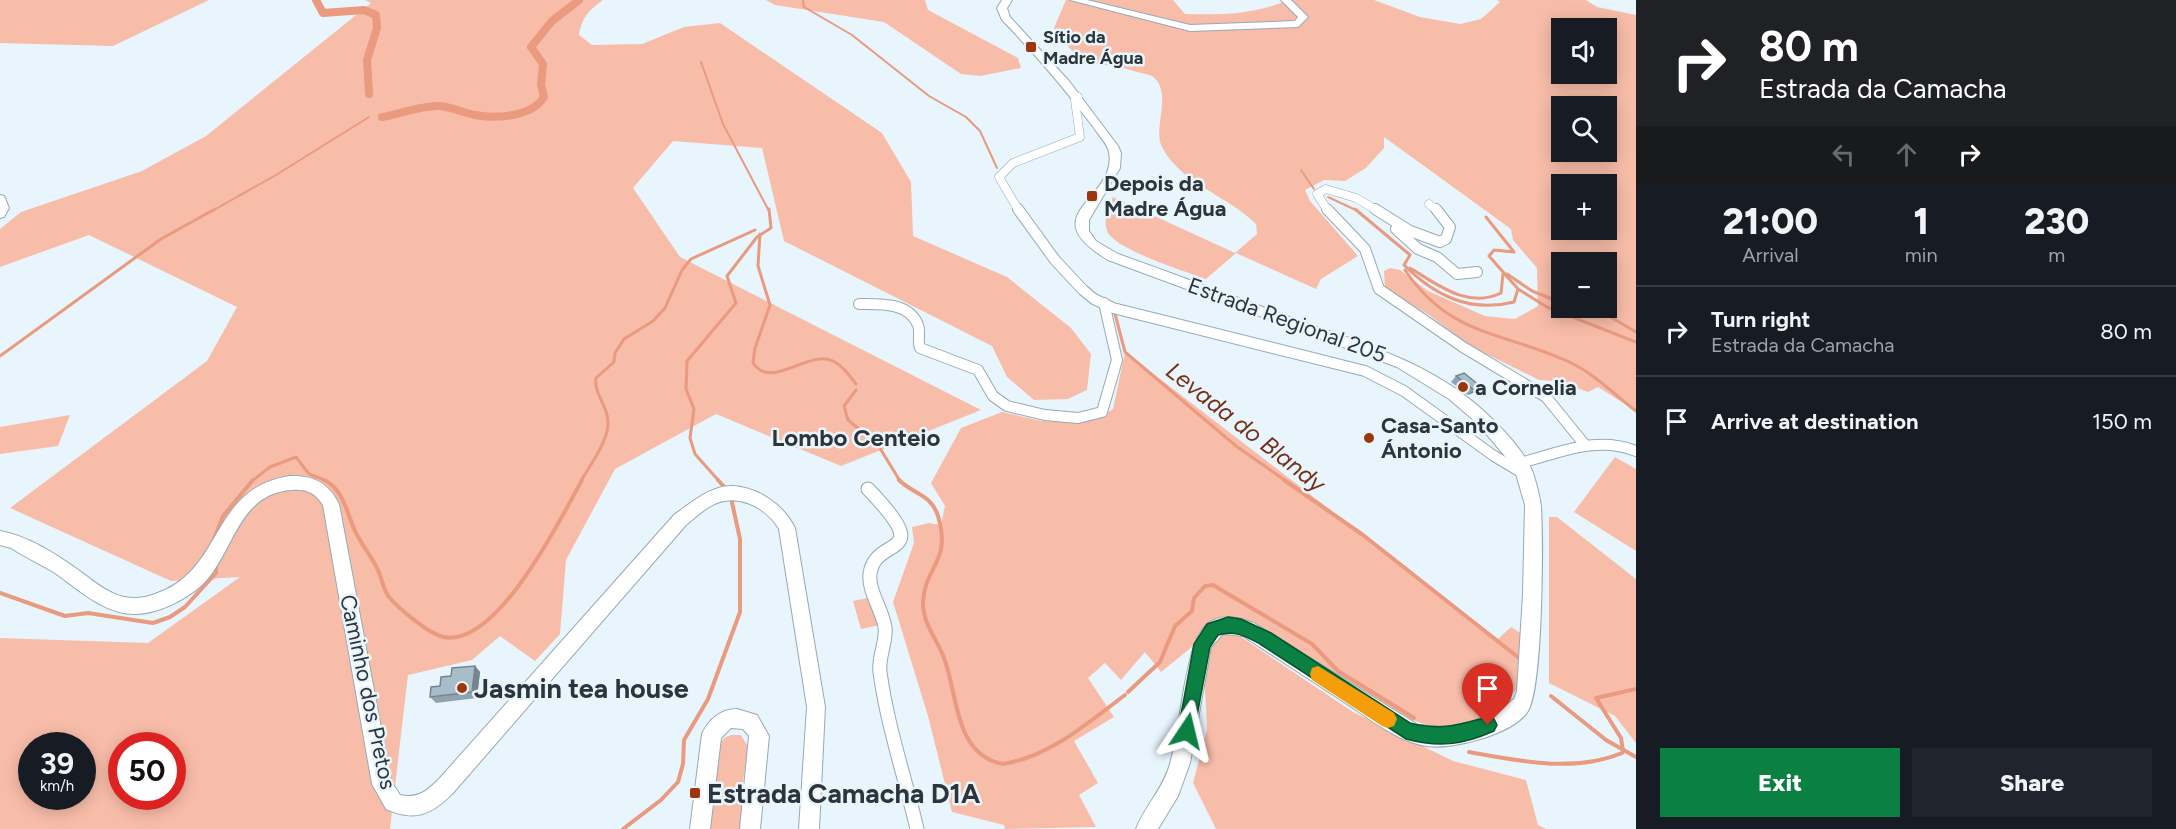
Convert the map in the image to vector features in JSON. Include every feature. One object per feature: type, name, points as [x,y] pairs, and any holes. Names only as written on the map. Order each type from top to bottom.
[{"type":"main road","name":"Estrada Regional 205","points":[[1007,0],[1002,8],[1005,18],[1048,60],[1078,97],[1111,144],[1116,155],[1114,168],[1083,219],[1083,233],[1094,247],[1113,257],[1402,363],[1439,384],[1467,405],[1513,452],[1523,469],[1533,505],[1526,691],[1521,705],[1500,721],[1446,737],[1416,734],[1394,723],[1248,629],[1235,625],[1217,626],[1208,632],[1202,644],[1180,763],[1171,789],[1146,829]]},
{"type":"main road","points":[[1075,0],[1169,24],[1198,28],[1298,24],[1303,17],[1286,0]]},
{"type":"main road","points":[[0,199],[3,208],[0,214]]},
{"type":"main road","name":"Caminho dos Pretos","points":[[0,538],[15,542],[112,600],[136,606],[165,598],[195,580],[208,566],[235,514],[253,497],[268,489],[293,483],[308,484],[319,489],[326,494],[331,504],[382,784],[393,802],[409,808],[431,801],[446,786],[680,520],[704,501],[726,492],[761,501],[779,515],[789,535],[816,707],[809,829]]},
{"type":"main road","points":[[700,829],[712,734],[726,719],[736,718],[746,718],[753,723],[759,736],[750,829]]},
{"type":"street","points":[[1078,97],[1075,100],[1075,110],[1080,137],[1071,144],[1012,164],[999,177],[1002,189],[1079,287],[1092,298],[1365,371],[1404,391],[1494,456],[1523,469],[1585,445],[1611,443],[1636,451]]},
{"type":"street","points":[[1429,204],[1441,213],[1450,228],[1446,239],[1440,242],[1411,232],[1335,190],[1323,189],[1318,192],[1319,199],[1364,247],[1372,264],[1372,279],[1379,289],[1462,347],[1546,397],[1585,445]]},
{"type":"street","points":[[1360,202],[1400,232],[1418,249],[1437,257],[1453,271],[1464,274],[1477,272]]},
{"type":"street","points":[[859,304],[882,303],[896,306],[918,324],[917,342],[920,348],[978,370],[993,396],[1007,406],[1045,415],[1078,418],[1102,412],[1117,360],[1104,303]]},
{"type":"street","points":[[868,489],[897,519],[902,531],[899,543],[875,563],[870,574],[886,630],[878,659],[880,673],[917,829]]},
{"type":"shaded area","points":[[0,0],[209,0],[113,46],[0,43]]},
{"type":"shaded area","points":[[365,0],[603,0],[587,14],[580,29],[579,35],[592,45],[642,44],[684,27],[720,23],[882,133],[911,182],[913,236],[1007,277],[1071,328],[1091,354],[1087,390],[1068,399],[1034,400],[1007,377],[992,346],[784,241],[762,148],[673,141],[633,188],[680,257],[981,410],[841,466],[716,414],[615,469],[566,560],[560,634],[535,661],[500,636],[472,660],[408,675],[390,829],[0,829],[0,638],[148,643],[240,577],[171,581],[10,508],[207,361],[237,307],[89,235],[0,267],[0,229],[21,212],[142,171],[206,136],[371,3]]},
{"type":"shaded area","points":[[766,0],[925,0],[928,10],[1018,58],[1021,68],[980,76],[961,74],[884,22],[775,5]]},
{"type":"shaded area","points":[[1066,0],[1173,0],[1185,14],[1211,14],[1263,9],[1287,0],[1374,0],[1420,17],[1460,24],[1481,19],[1500,2],[1497,0],[1586,0],[1597,7],[1636,15],[1636,411],[1598,387],[1588,392],[1556,381],[1539,380],[1470,346],[1429,315],[1385,288],[1384,271],[1390,268],[1400,270],[1428,291],[1485,316],[1515,319],[1538,306],[1537,268],[1513,240],[1511,229],[1384,137],[1384,148],[1366,168],[1345,181],[1324,180],[1305,190],[1310,201],[1358,256],[1321,279],[1316,289],[1236,253],[1206,279],[1153,260],[1114,240],[1106,228],[1107,215],[1113,197],[1235,253],[1257,234],[1256,224],[1232,205],[1192,180],[1170,160],[1160,139],[1161,91],[1152,76],[1089,62],[1073,52],[1054,28]]},
{"type":"shaded area","points":[[1125,352],[1498,639],[1511,627],[1525,636],[1516,690],[1496,710],[1449,732],[1396,715],[1231,619],[1209,622],[1193,646],[1161,672],[1145,652],[1121,680],[1105,663],[1088,678],[1114,717],[1074,741],[1098,783],[1079,795],[1096,827],[1005,829],[1004,825],[952,812],[928,716],[893,602],[914,543],[912,527],[929,523],[941,525],[945,506],[931,483],[961,428],[1002,412],[1042,421],[1095,420],[1113,409]]},
{"type":"shaded area","points":[[70,415],[58,446],[0,454],[0,427]]},
{"type":"shaded area","points":[[1615,457],[1636,469],[1636,551],[1574,512]]},
{"type":"shaded area","points":[[1549,517],[1557,517],[1636,579],[1636,743],[1615,716],[1549,683]]},
{"type":"shaded area","points":[[872,597],[880,625],[861,629],[853,601]]},
{"type":"shaded area","points":[[1218,635],[1240,636],[1353,712],[1453,761],[1526,780],[1538,825],[1546,829],[1216,829],[1193,783],[1207,729],[1203,649]]},
{"type":"shaded area","points":[[741,735],[748,747],[743,782],[743,829],[707,829],[714,750],[724,738]]},
{"type":"building","points":[[1464,373],[1480,386],[1474,390],[1456,376]]},
{"type":"building","points":[[475,666],[472,692],[430,697],[431,687],[440,686],[441,677],[451,676],[452,668]]},
{"type":"waterway","points":[[316,0],[323,13],[364,10],[376,15],[377,28],[367,60],[369,94]]},
{"type":"waterway","points":[[382,117],[431,106],[443,106],[475,115],[493,117],[513,115],[531,109],[544,97],[541,85],[543,64],[531,47],[552,21],[579,0]]},
{"type":"waterway","name":"Levada do Blandy","points":[[803,0],[804,7],[852,35],[929,96],[966,117],[980,131],[997,168]]},
{"type":"waterway","points":[[701,62],[723,124],[769,211]]},
{"type":"waterway","points":[[212,211],[276,175],[369,117]]},
{"type":"waterway","points":[[1301,170],[1314,189]]},
{"type":"waterway","points":[[1328,197],[1357,210]]},
{"type":"waterway","points":[[0,356],[161,239],[215,209]]},
{"type":"waterway","points":[[760,235],[771,228],[769,209]]},
{"type":"waterway","points":[[1357,210],[1410,255],[1404,265],[1441,293],[1468,303],[1498,305],[1514,302],[1518,289]]},
{"type":"waterway","points":[[1486,217],[1514,252],[1494,250],[1489,256],[1518,289]]},
{"type":"waterway","points":[[581,481],[607,432],[607,415],[596,387],[596,378],[614,362],[615,353],[624,339],[653,321],[665,308],[682,270],[691,259],[755,230]]},
{"type":"waterway","points":[[719,481],[695,454],[690,438],[694,409],[686,389],[687,361],[736,303],[727,276],[760,235]]},
{"type":"waterway","points":[[760,235],[758,266],[770,305],[755,348],[753,363],[761,370],[770,373],[780,372],[813,360],[833,361],[840,365],[856,384]]},
{"type":"waterway","points":[[1410,268],[1442,288],[1465,297],[1477,298],[1501,293],[1503,274]]},
{"type":"waterway","points":[[1405,270],[1422,292],[1458,320],[1575,365],[1636,411]]},
{"type":"waterway","points":[[1507,274],[1532,291],[1551,299]]},
{"type":"waterway","points":[[1518,289],[1547,307],[1636,342]]},
{"type":"waterway","name":"Levada do Blandy","points":[[1114,310],[1125,352],[1236,446],[1286,481]]},
{"type":"waterway","points":[[1612,318],[1636,332]]},
{"type":"waterway","points":[[856,390],[844,406],[848,420],[878,445],[900,481]]},
{"type":"waterway","points":[[252,481],[270,467],[296,457],[309,474],[327,481]]},
{"type":"waterway","points":[[324,480],[331,484],[341,496],[356,533],[377,568],[389,597],[430,631],[444,637],[464,635],[485,622],[505,602],[543,549],[582,480]]},
{"type":"waterway","points":[[718,480],[726,489]]},
{"type":"waterway","name":"Levada do Blandy","points":[[1284,480],[1363,535],[1519,658]]},
{"type":"waterway","points":[[213,542],[223,516],[252,481]]},
{"type":"waterway","points":[[900,481],[931,503],[938,516],[942,544],[925,591],[924,611],[949,673],[960,721],[975,749],[987,758],[1003,764],[1020,760],[1068,737],[1125,695]]},
{"type":"waterway","points":[[623,829],[661,800],[678,782],[683,764],[684,740],[708,699],[740,612],[740,539],[731,498]]},
{"type":"waterway","points":[[0,593],[65,616],[88,613],[153,623],[170,617],[185,607],[216,573],[216,564]]},
{"type":"waterway","points":[[1128,692],[1160,662],[1175,626],[1192,611],[1194,598],[1205,586],[1213,585],[1312,644],[1338,671],[1414,718]]},
{"type":"waterway","points":[[1623,750],[1621,738],[1596,698],[1636,689]]},
{"type":"waterway","name":"Levada do Blandy","points":[[1551,696],[1606,740],[1623,750]]},
{"type":"waterway","name":"Levada do Blandy","points":[[1623,750],[1636,757]]},
{"type":"waterway","points":[[1469,752],[1527,762],[1566,764],[1585,763],[1622,753]]},
{"type":"slow traffic","points":[[1318,674],[1388,719]]},
{"type":"place","name":"Sítio da Madre Água","points":[[1031,47]]},
{"type":"place","name":"Depois da Madre Água","points":[[1092,196]]},
{"type":"place","name":"a Cornelia","points":[[1463,387]]},
{"type":"place","name":"Casa-Santo Ántonio","points":[[1369,438]]},
{"type":"place","name":"Jasmin tea house","points":[[462,688]]},
{"type":"place","name":"Estrada Camacha D1A","points":[[695,793]]},
{"type":"district","name":"Lombo Centeio","points":[[856,437]]},
{"type":"route","points":[[1187,731],[1202,644],[1208,632],[1217,626],[1228,624],[1241,626],[1265,638],[1363,704],[1416,734],[1446,737],[1488,725]]}]
